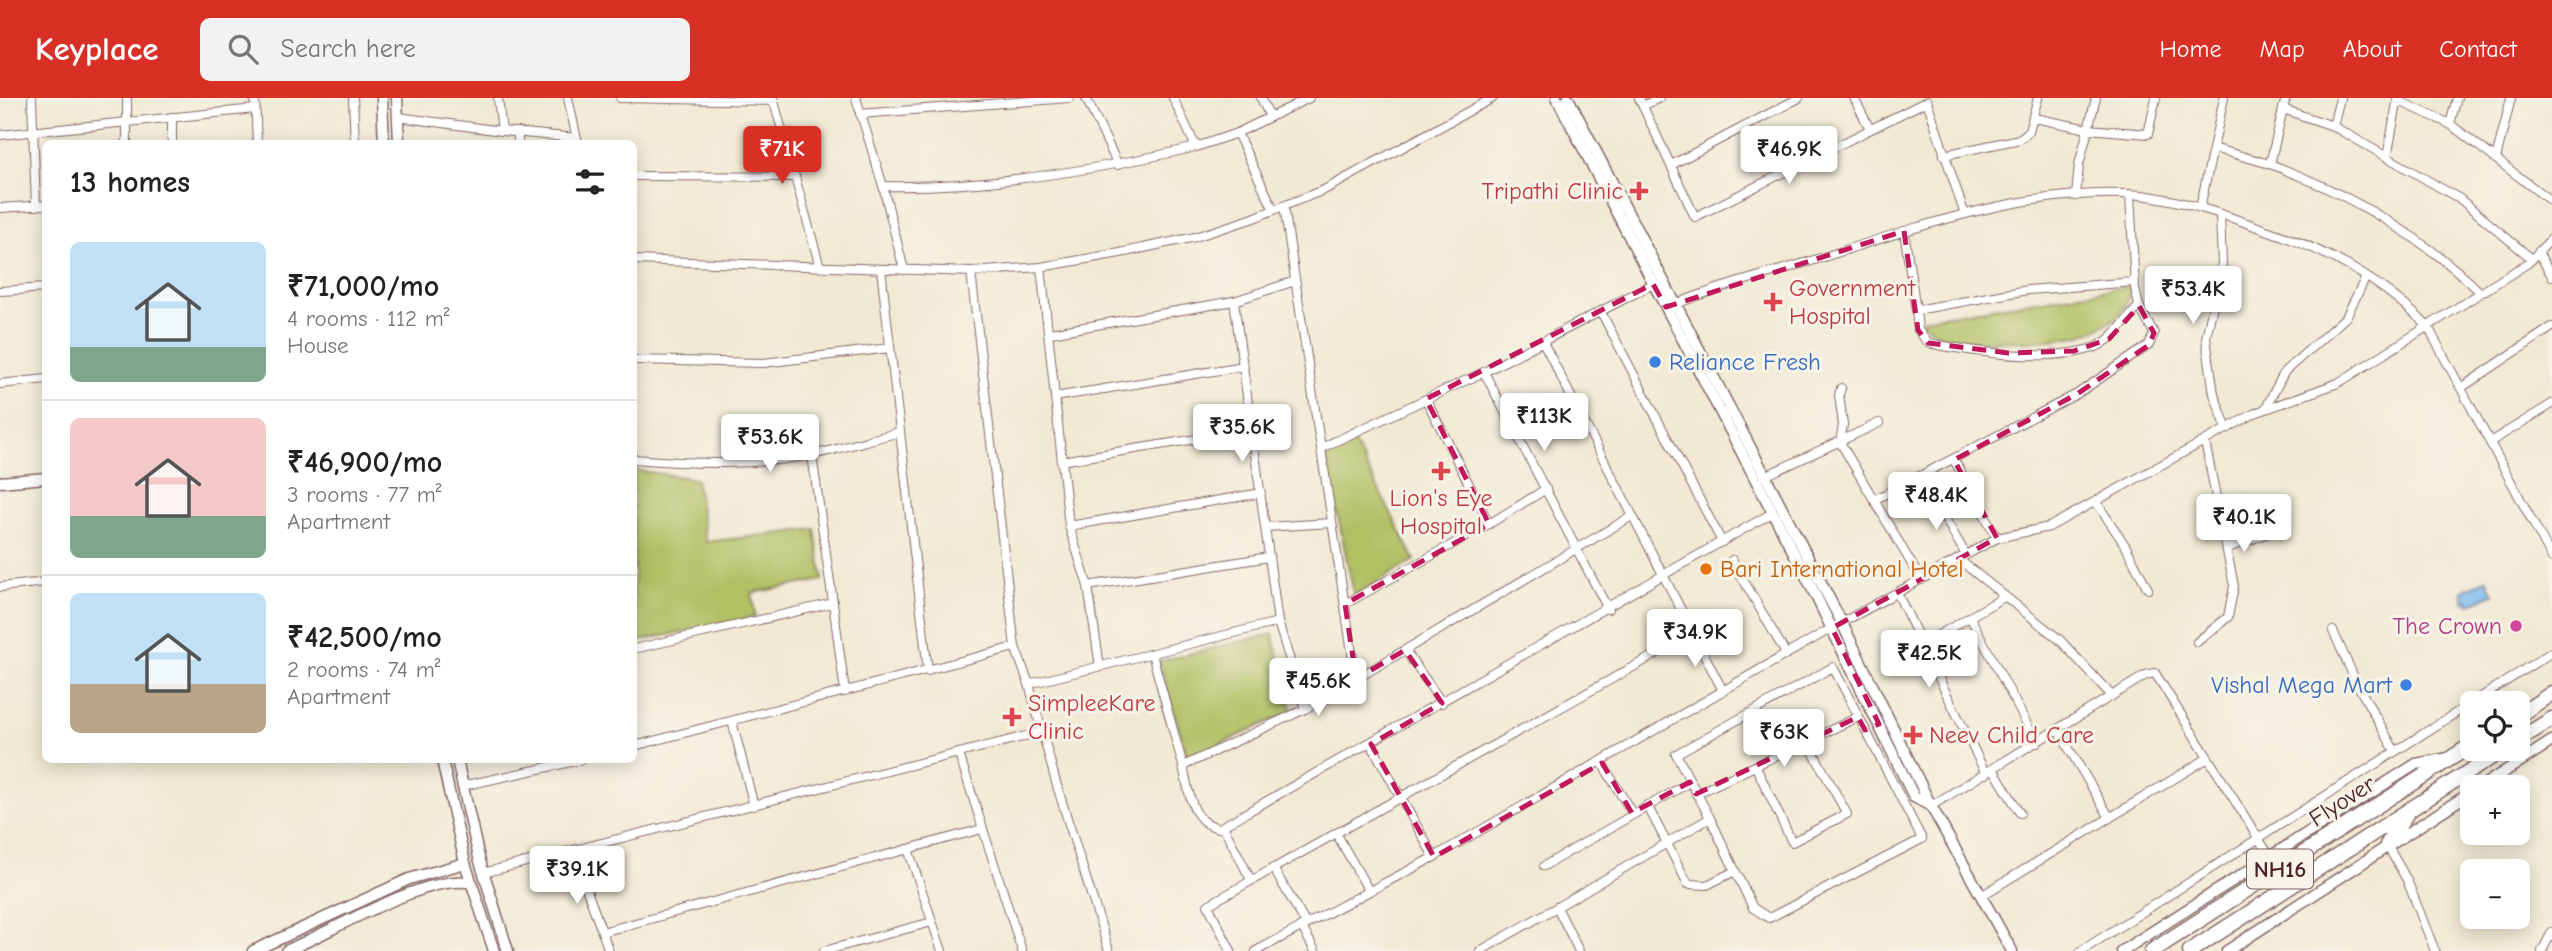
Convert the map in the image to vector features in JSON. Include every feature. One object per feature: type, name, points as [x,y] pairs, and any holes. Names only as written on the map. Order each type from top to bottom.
[{"type":"highway","points":[[2530,708],[2552,693]]},
{"type":"highway","points":[[2530,733],[2552,719]]},
{"type":"highway","name":"NH16","points":[[2451,757],[2460,752]]},
{"type":"highway","name":"Flyover","points":[[2152,951],[2451,757]]},
{"type":"highway","name":"NH16","points":[[2411,807],[2485,761]]},
{"type":"highway","points":[[2387,845],[2411,807]]},
{"type":"highway","name":"Flyover","points":[[2190,951],[2411,807]]},
{"type":"street","points":[[0,208],[41,205],[32,98]]},
{"type":"street","points":[[127,98],[127,140]]},
{"type":"street","points":[[255,98],[257,140]]},
{"type":"street","points":[[353,98],[355,140]]},
{"type":"street","points":[[382,98],[384,140]]},
{"type":"street","points":[[397,98],[399,140]]},
{"type":"street","points":[[498,98],[502,131]]},
{"type":"street","points":[[568,98],[578,140]]},
{"type":"street","points":[[620,98],[773,99],[820,267]]},
{"type":"street","points":[[856,98],[883,186],[904,270]]},
{"type":"street","points":[[860,114],[1069,98]]},
{"type":"street","points":[[1086,98],[1118,165]]},
{"type":"street","points":[[1172,98],[1196,147]]},
{"type":"street","points":[[1261,98],[1270,117]]},
{"type":"street","points":[[883,186],[995,181],[1118,165],[1196,147],[1237,133],[1309,98]]},
{"type":"street","points":[[637,260],[971,272],[1041,267],[1195,237],[1274,210],[1326,189],[1493,98]]},
{"type":"street","points":[[1557,98],[1653,284],[1671,306],[1765,476],[1837,625],[1931,806],[2012,951]]},
{"type":"street","points":[[1568,98],[1772,513],[1837,625],[1879,724],[1914,797],[1931,806]]},
{"type":"street","points":[[1659,98],[1641,102],[1695,217],[1927,99],[1937,98]]},
{"type":"street","points":[[1671,165],[1799,98]]},
{"type":"street","points":[[1854,98],[1870,129]]},
{"type":"street","points":[[1944,155],[2015,141],[2026,135],[2034,118],[2038,98]]},
{"type":"street","points":[[2077,196],[2079,165],[2096,98]]},
{"type":"street","points":[[2034,118],[2088,129],[2148,135],[2156,98]]},
{"type":"street","points":[[2200,208],[2224,98]]},
{"type":"street","points":[[2270,164],[2286,98]]},
{"type":"street","points":[[2333,126],[2340,98]]},
{"type":"street","points":[[2450,124],[2457,98]]},
{"type":"street","points":[[2496,159],[2511,98]]},
{"type":"street","points":[[1927,99],[1964,212]]},
{"type":"street","points":[[2387,157],[2398,99],[2450,124],[2552,202]]},
{"type":"street","points":[[0,135],[255,109]]},
{"type":"street","points":[[2283,109],[2333,126],[2460,199],[2535,255],[2552,276]]},
{"type":"street","points":[[172,117],[172,140]]},
{"type":"street","points":[[398,117],[571,140]]},
{"type":"street","points":[[518,132],[518,140]]},
{"type":"street","points":[[1237,133],[1274,210]]},
{"type":"street","points":[[2213,148],[2270,164],[2349,198],[2435,250],[2481,293]]},
{"type":"street","points":[[637,176],[795,177]]},
{"type":"street","points":[[1671,306],[1964,212],[2049,197],[2130,194],[2200,208],[2286,236],[2366,277],[2392,294],[2428,327],[2552,558]]},
{"type":"street","points":[[1874,500],[1954,460],[2018,422],[2077,394],[2148,345],[2154,333],[2139,306],[2130,194]]},
{"type":"street","points":[[1283,206],[1356,679]]},
{"type":"street","points":[[2220,215],[2222,263],[2206,338],[2214,394],[2227,429]]},
{"type":"street","points":[[1904,231],[1917,330],[1928,343],[2008,353],[2047,354],[2096,347],[2109,339],[2139,306]]},
{"type":"street","points":[[1256,951],[1434,857],[1602,763],[1837,625],[1997,538],[2049,527],[2265,409],[2338,383],[2481,293],[2535,255],[2552,237]]},
{"type":"street","points":[[1041,267],[1051,333],[1069,526],[1088,586],[1100,667]]},
{"type":"street","points":[[881,269],[929,670]]},
{"type":"street","points":[[971,272],[1015,647],[1029,684],[1109,951]]},
{"type":"street","points":[[2265,409],[2285,371],[2346,317],[2366,277]]},
{"type":"street","points":[[1051,333],[1234,301],[1295,281]]},
{"type":"street","points":[[1916,310],[2028,290],[2135,282]]},
{"type":"street","points":[[1321,449],[1484,372],[1653,284]]},
{"type":"street","points":[[0,291],[42,288]]},
{"type":"street","points":[[1234,301],[1278,622],[1306,709]]},
{"type":"street","points":[[1601,312],[1722,542]]},
{"type":"street","points":[[2461,388],[2552,327]]},
{"type":"street","points":[[1543,342],[1723,691]]},
{"type":"street","points":[[637,360],[763,363],[890,348]]},
{"type":"street","points":[[1055,397],[1244,366]]},
{"type":"street","points":[[1484,372],[1608,608]]},
{"type":"street","points":[[0,384],[42,379]]},
{"type":"street","points":[[1841,388],[1839,395],[1843,425],[1840,442],[1921,580]]},
{"type":"street","points":[[1426,399],[1489,524]]},
{"type":"street","points":[[2490,442],[2552,404]]},
{"type":"street","points":[[1765,476],[1879,423]]},
{"type":"street","points":[[1061,461],[1252,430]]},
{"type":"street","points":[[637,459],[723,463],[812,455],[900,432]]},
{"type":"street","points":[[2197,642],[2221,626],[2233,602],[2234,586],[2205,442]]},
{"type":"street","points":[[812,455],[845,692]]},
{"type":"street","points":[[1954,460],[1997,538]]},
{"type":"street","points":[[0,482],[42,478]]},
{"type":"street","points":[[1345,604],[1546,489]]},
{"type":"street","points":[[1069,526],[1261,494]]},
{"type":"street","points":[[1931,494],[1962,557],[2004,597],[2060,640],[2112,696]]},
{"type":"street","points":[[2096,502],[2148,589]]},
{"type":"street","points":[[1251,880],[1223,826],[1442,704],[1772,513]]},
{"type":"street","points":[[1183,766],[1306,709],[1632,516]]},
{"type":"street","points":[[1265,527],[1332,523]]},
{"type":"street","points":[[2228,548],[2279,528]]},
{"type":"street","points":[[2544,542],[2552,537]]},
{"type":"street","points":[[1088,586],[1269,557]]},
{"type":"street","points":[[1732,560],[1786,654]]},
{"type":"street","points":[[0,587],[42,582]]},
{"type":"street","points":[[1897,593],[1990,772],[2020,813]]},
{"type":"street","points":[[1923,644],[2004,597]]},
{"type":"street","points":[[637,648],[833,603]]},
{"type":"street","points":[[1969,617],[2037,743]]},
{"type":"street","points":[[1029,684],[1278,622]]},
{"type":"street","points":[[2333,631],[2358,686],[2395,751]]},
{"type":"street","points":[[1231,951],[1208,905],[1692,634]]},
{"type":"street","points":[[637,745],[1015,647]]},
{"type":"street","points":[[1405,650],[1442,704]]},
{"type":"street","points":[[2081,951],[2552,652]]},
{"type":"street","points":[[1152,654],[1194,814],[1210,827],[1224,829]]},
{"type":"street","points":[[1833,667],[1858,717],[1922,839],[1769,918],[1753,908],[1676,754],[1833,667]]},
{"type":"street","points":[[1931,806],[2146,675],[2155,673],[2270,857]]},
{"type":"street","points":[[1696,794],[1858,717]]},
{"type":"street","points":[[732,721],[754,806]]},
{"type":"street","points":[[1865,730],[1879,724]]},
{"type":"street","points":[[2058,730],[2110,818]]},
{"type":"street","points":[[483,873],[1042,732]]},
{"type":"street","points":[[1756,766],[1792,842],[1847,814],[1807,741]]},
{"type":"street","points":[[2499,775],[2552,741]]},
{"type":"street","points":[[1371,744],[1434,857]]},
{"type":"street","points":[[959,754],[1022,951]]},
{"type":"street","points":[[2122,951],[2416,764],[2451,757]]},
{"type":"street","points":[[1981,896],[2208,758]]},
{"type":"street","points":[[443,763],[465,863],[494,951]]},
{"type":"street","points":[[457,763],[483,873],[508,951]]},
{"type":"street","points":[[462,786],[556,763]]},
{"type":"street","points":[[1602,763],[1632,813]]},
{"type":"street","points":[[1544,866],[1690,782]]},
{"type":"street","points":[[2227,951],[2460,799]]},
{"type":"street","points":[[1647,805],[1685,880],[1693,886],[1707,885],[1735,871]]},
{"type":"street","points":[[1480,951],[1490,948],[1666,841],[1710,818]]},
{"type":"street","points":[[602,932],[982,828]]},
{"type":"street","points":[[1336,833],[1369,891]]},
{"type":"street","points":[[2387,845],[2407,880],[2435,951]]},
{"type":"street","points":[[908,849],[942,951]]},
{"type":"street","points":[[573,852],[608,951]]},
{"type":"street","points":[[253,951],[409,879],[465,863]]},
{"type":"street","points":[[1273,867],[1315,951]]},
{"type":"street","points":[[286,951],[404,895],[454,881],[472,883]]},
{"type":"street","points":[[1557,907],[1579,951]]},
{"type":"street","points":[[824,951],[932,922]]},
{"type":"street","points":[[488,935],[501,931]]},
{"type":"street","points":[[2542,951],[2552,932]]},
{"type":"highlighted area","points":[[1904,231],[1918,330],[1928,343],[2008,353],[2074,351],[2109,339],[2139,306],[2154,333],[2149,345],[2077,394],[1954,460],[1997,538],[1832,628],[1879,724],[1865,730],[1858,717],[1696,794],[1690,782],[1632,813],[1602,763],[1434,857],[1371,744],[1442,703],[1405,650],[1356,679],[1345,604],[1489,524],[1426,399],[1653,284],[1666,307]]},
{"type":"green space","points":[[2131,286],[2126,305],[2114,319],[2098,329],[2058,339],[1958,340],[1939,334],[1922,323],[1923,319]]},
{"type":"green space","points":[[1353,441],[1415,560],[1354,595],[1326,456],[1331,449]]},
{"type":"green space","points":[[637,470],[696,479],[706,542],[815,529],[823,580],[752,593],[755,617],[637,641]]},
{"type":"green space","points":[[1273,634],[1292,711],[1188,759],[1159,661]]},
{"type":"water","points":[[2487,579],[2494,594],[2469,604],[2468,600],[2464,602],[2462,591]]},
{"type":"place","name":"Tripathi Clinic","points":[[1639,191]]},
{"type":"place","name":"Government Hospital","points":[[1773,302]]},
{"type":"place","name":"Reliance Fresh","points":[[1655,362]]},
{"type":"place","name":"Lion's Eye Hospital","points":[[1441,471]]},
{"type":"place","name":"Bari International Hotel","points":[[1706,569]]},
{"type":"place","name":"The Crown","points":[[2516,626]]},
{"type":"place","name":"Vishal Mega Mart","points":[[2406,685]]},
{"type":"place","name":"SimpleeKare Clinic","points":[[1012,717]]},
{"type":"place","name":"Neev Child Care","points":[[1913,735]]}]
